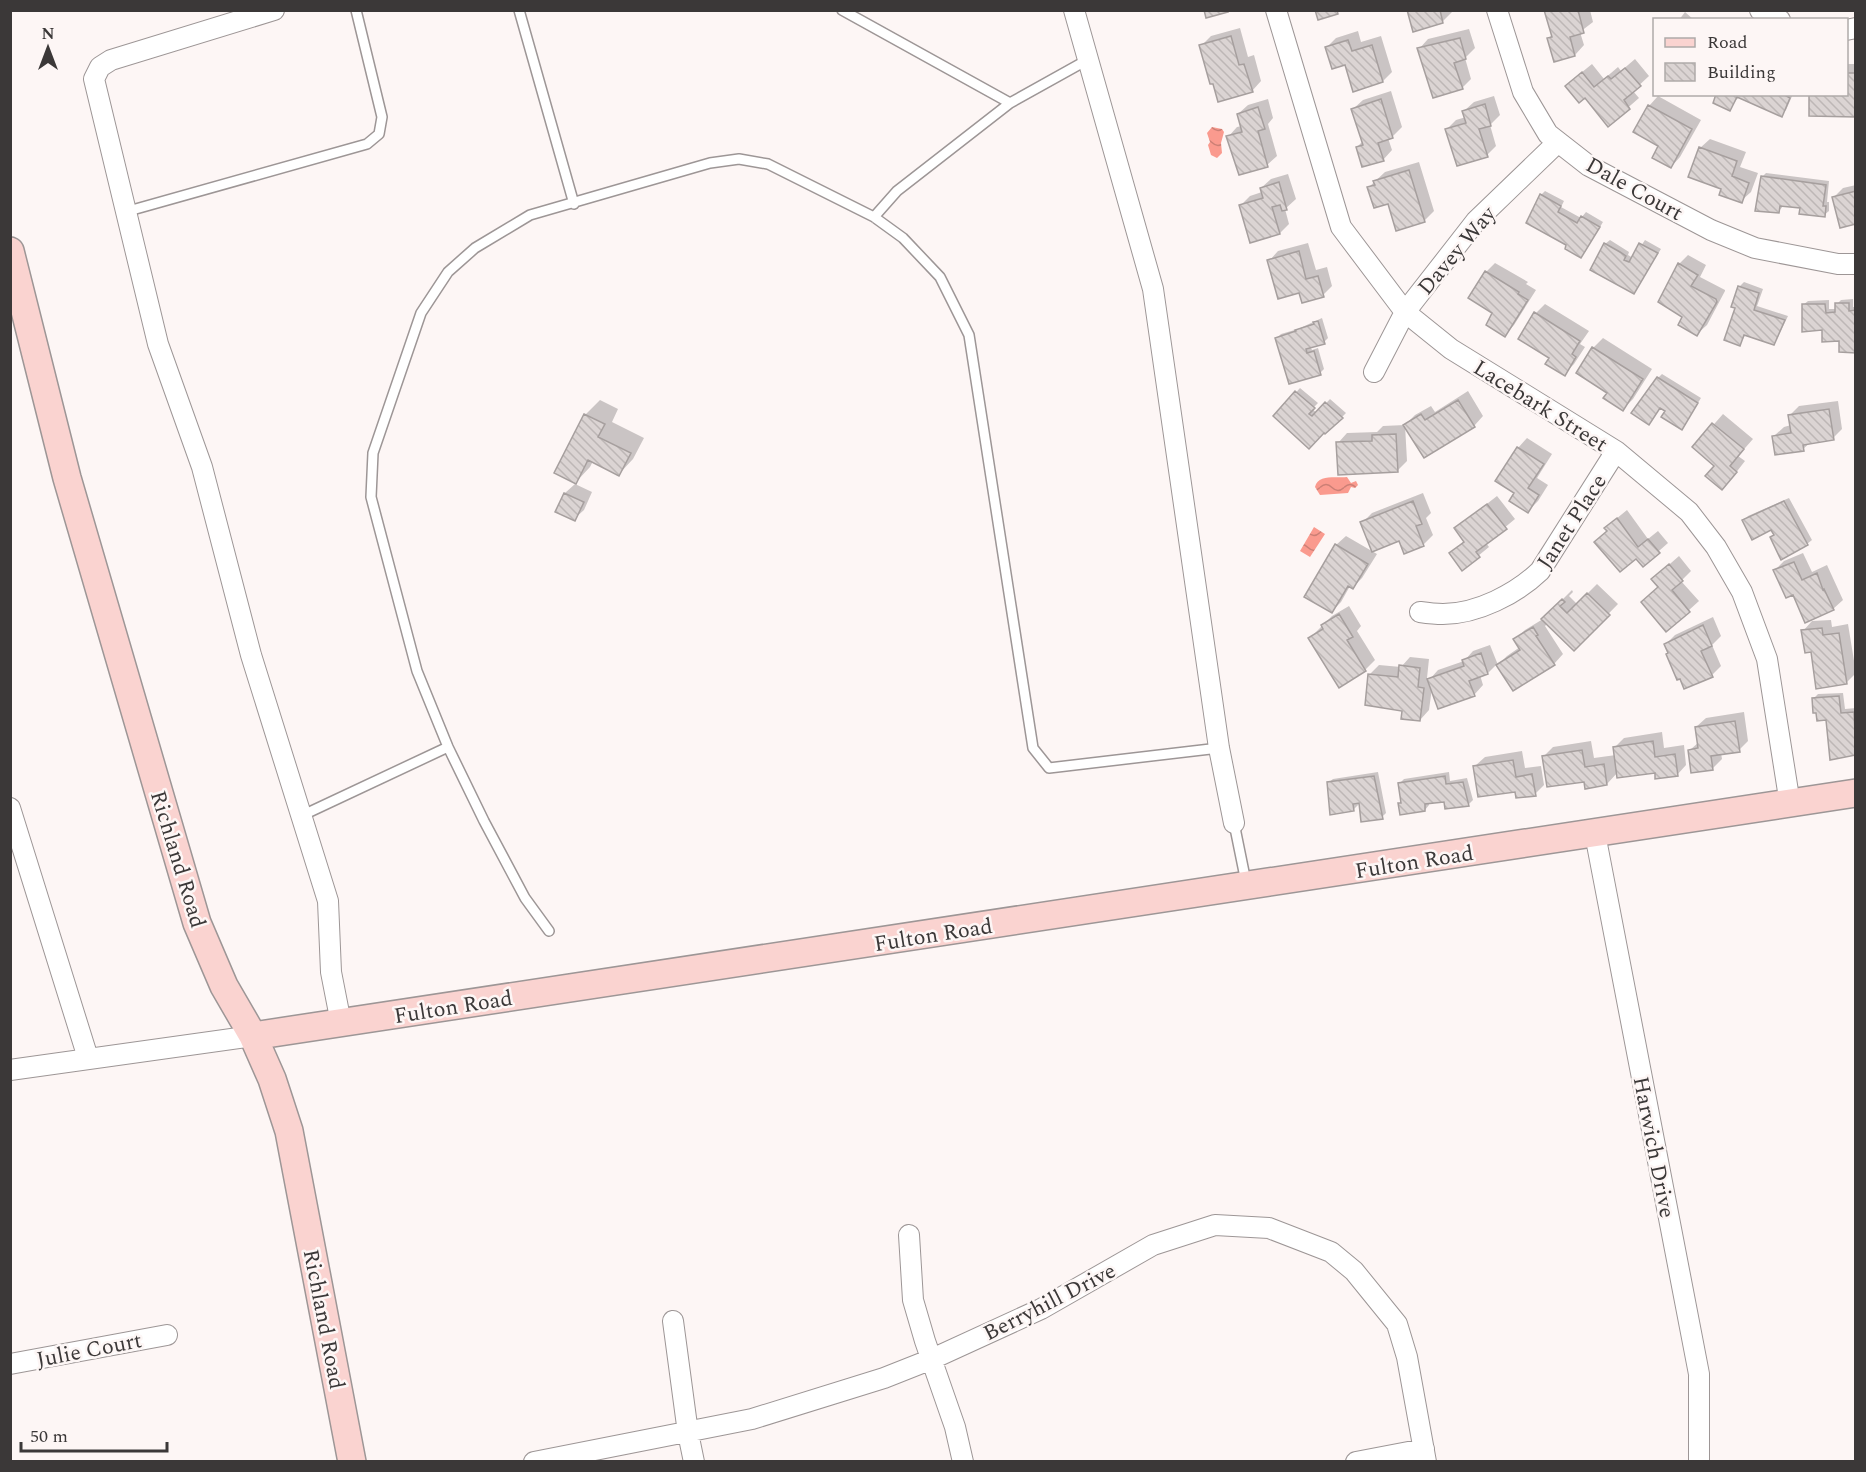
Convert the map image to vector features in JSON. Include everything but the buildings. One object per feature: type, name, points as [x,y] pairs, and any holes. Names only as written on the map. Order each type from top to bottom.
[{"type":"street","points":[[274,10],[111,60],[100,67],[94,80],[158,344],[202,467],[251,655],[328,901],[331,972],[341,1023]]},
{"type":"street","points":[[1074,10],[1153,289],[1219,748],[1234,823]]},
{"type":"street","name":"Lacebark Street","points":[[1276,10],[1341,227],[1405,312],[1451,349],[1616,451],[1689,512],[1716,547],[1742,592],[1767,658],[1790,804]]},
{"type":"street","name":"Dale Court","points":[[1497,10],[1523,92],[1548,134],[1589,165],[1712,230],[1755,248],[1838,264],[1856,264]]},
{"type":"street","points":[[1760,10],[1776,18]]},
{"type":"street","name":"Davey Way","points":[[1374,372],[1405,312],[1476,221],[1558,142]]},
{"type":"street","name":"Richland Road","points":[[10,251],[67,478],[194,912],[224,986],[252,1036],[272,1079],[289,1131],[352,1461]]},
{"type":"street","name":"Janet Place","points":[[1420,612],[1445,614],[1488,606],[1527,584],[1540,571],[1616,451]]},
{"type":"street","name":"Fulton Road","points":[[10,1070],[341,1023],[1856,793]]},
{"type":"street","points":[[10,808],[88,1058]]},
{"type":"street","name":"Harwich Drive","points":[[1595,834],[1699,1374],[1699,1461]]},
{"type":"street","name":"Berryhill Drive","points":[[534,1461],[752,1419],[884,1378],[932,1359],[1041,1309],[1153,1245],[1215,1225],[1269,1228],[1331,1252],[1354,1271],[1397,1324],[1407,1357],[1425,1455]]},
{"type":"street","points":[[909,1235],[913,1300],[955,1427],[963,1461]]},
{"type":"street","points":[[673,1321],[694,1461]]},
{"type":"street","name":"Julie Court","points":[[10,1364],[166,1335]]},
{"type":"street","points":[[1356,1461],[1425,1455]]},
{"type":"lane","points":[[125,212],[367,144],[379,134],[382,117],[356,10]]},
{"type":"lane","points":[[519,10],[574,204]]},
{"type":"lane","points":[[842,10],[1010,103]]},
{"type":"lane","points":[[874,217],[897,191],[1010,103],[1089,58]]},
{"type":"lane","points":[[549,931],[525,898],[448,747],[417,671],[371,497],[373,453],[421,313],[448,273],[474,248],[530,215],[710,163],[739,159],[768,164],[874,217],[903,238],[940,277],[969,335],[1033,748],[1050,768],[1219,748]]},
{"type":"lane","points":[[301,816],[448,747]]},
{"type":"lane","points":[[1234,823],[1247,886]]},
{"type":"water","points":[[1212,127],[1222,129],[1224,132],[1221,143],[1222,153],[1217,158],[1211,155],[1208,145],[1210,142],[1207,133]]},
{"type":"water","points":[[1347,477],[1351,483],[1356,481],[1358,485],[1355,488],[1351,487],[1348,493],[1320,495],[1315,487],[1323,478]]},
{"type":"water","points":[[1314,527],[1325,534],[1310,557],[1300,551]]}]
